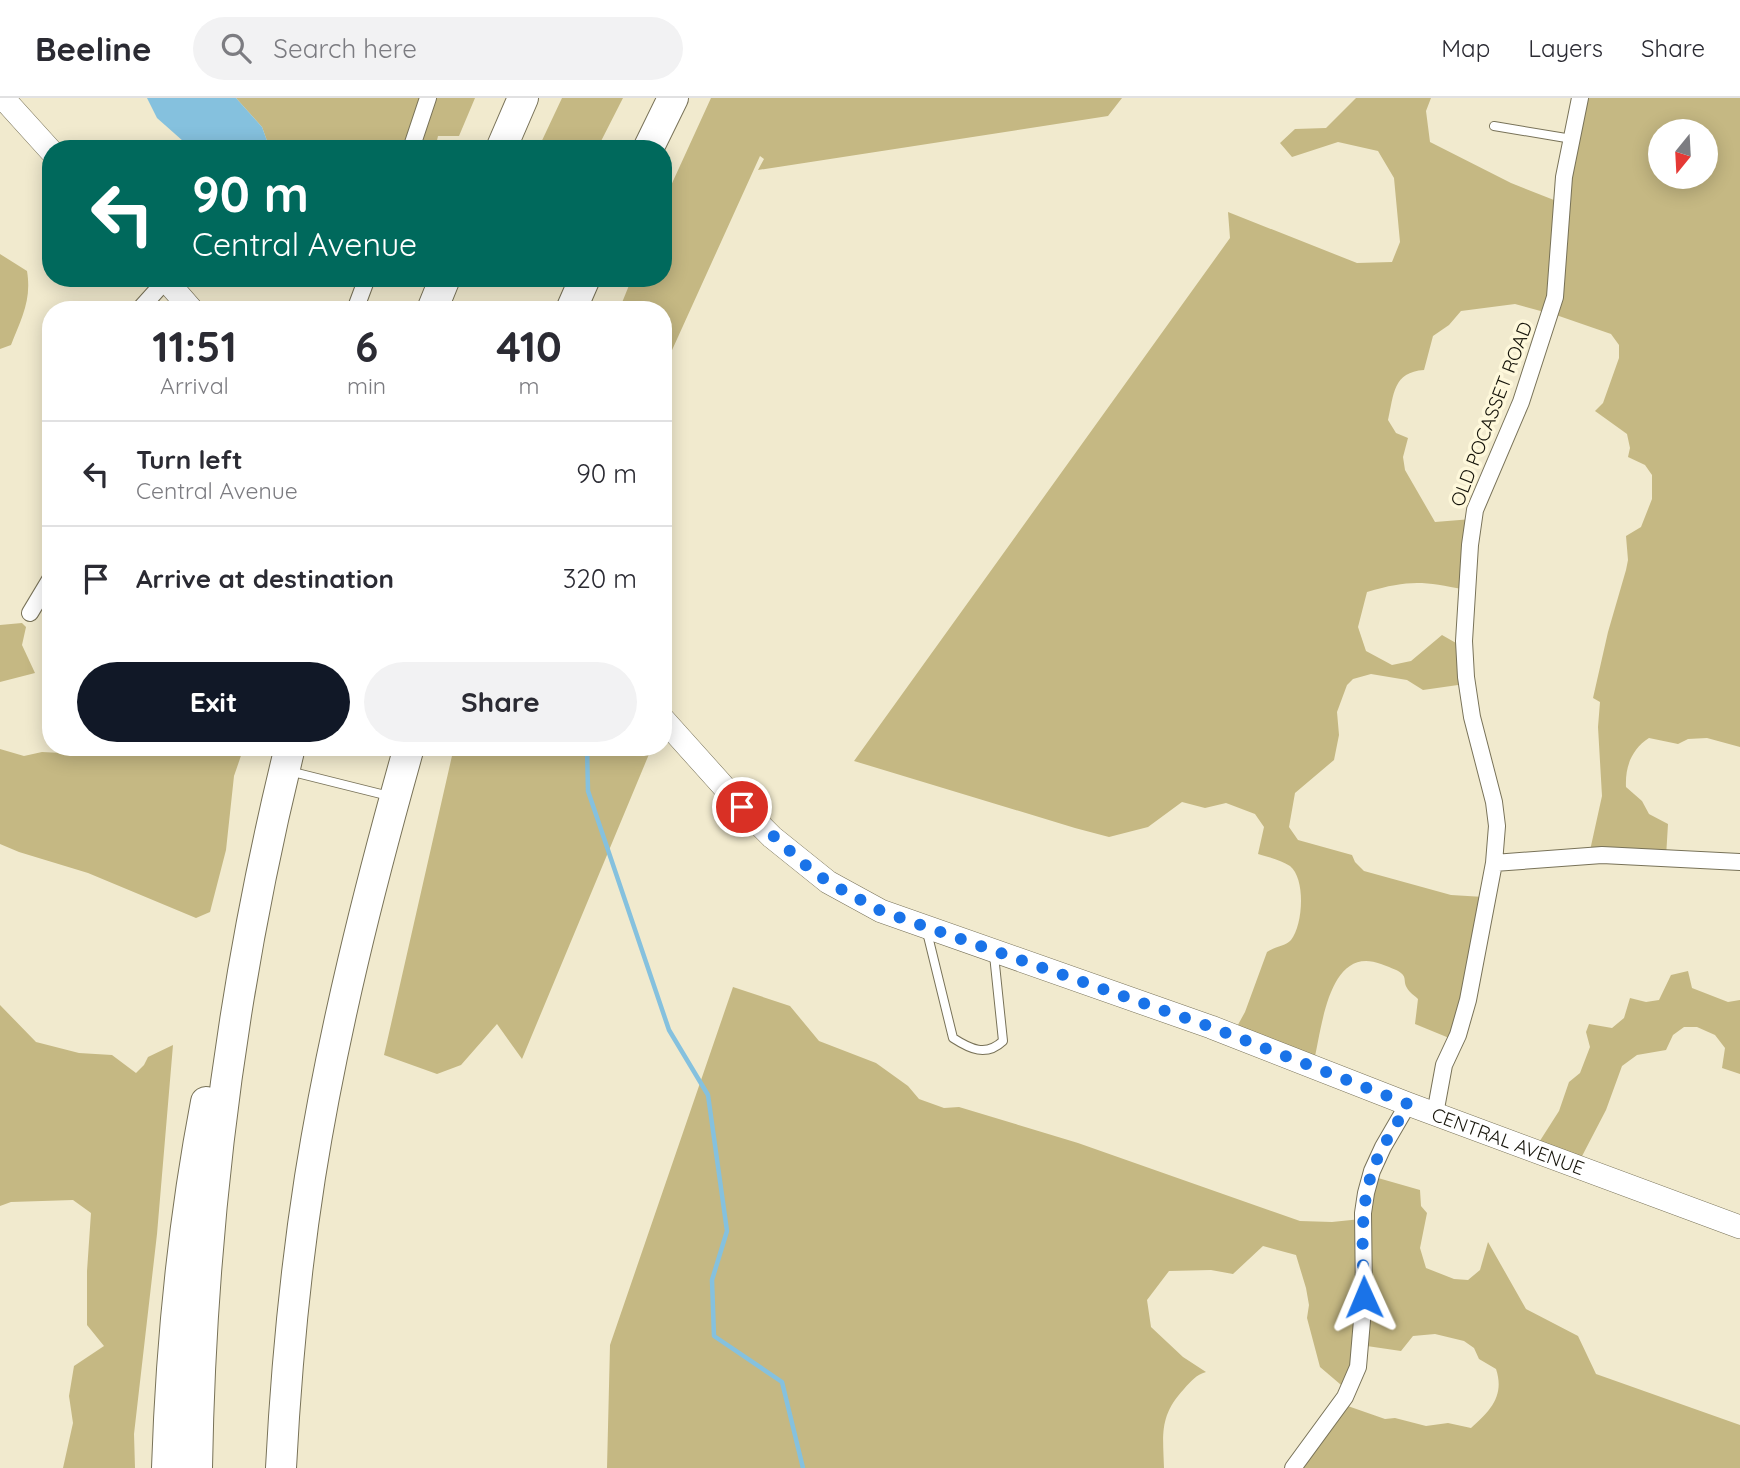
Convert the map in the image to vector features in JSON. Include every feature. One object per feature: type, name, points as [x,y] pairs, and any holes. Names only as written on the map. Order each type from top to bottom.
[{"type":"highway","points":[[505,140],[523,98]]},
{"type":"highway","points":[[652,140],[673,98]]},
{"type":"highway","points":[[281,1468],[295,1288],[310,1177],[354,958],[406,756]]},
{"type":"highway","points":[[197,1468],[211,1216],[223,1103],[250,934],[288,759]]},
{"type":"highway","points":[[167,1468],[181,1270],[196,1156],[239,933],[253,879],[272,823]]},
{"type":"street","points":[[3,98],[42,141]]},
{"type":"street","points":[[414,140],[428,98]]},
{"type":"street","name":"OLD POCASSET ROAD","points":[[1435,1114],[1444,1065],[1458,1035],[1468,1000],[1494,863],[1497,825],[1494,802],[1472,717],[1466,677],[1464,627],[1470,545],[1475,510],[1521,402],[1555,297],[1560,215],[1580,98]]},
{"type":"street","points":[[147,301],[158,287]]},
{"type":"street","points":[[172,287],[184,301]]},
{"type":"street","points":[[30,613],[42,593]]},
{"type":"street","name":"CENTRAL AVENUE","points":[[672,729],[742,807],[804,864],[828,882],[881,911],[1211,1027],[1408,1104],[1740,1227]]},
{"type":"street","points":[[1494,863],[1602,855],[1740,862]]},
{"type":"street","points":[[1293,1468],[1345,1397],[1358,1367],[1364,1297],[1363,1213],[1372,1171],[1408,1104]]},
{"type":"lane","points":[[1494,126],[1572,139]]},
{"type":"lane","points":[[288,759],[395,797]]},
{"type":"lane","points":[[926,928],[953,1038],[969,1049],[987,1051],[1003,1041],[994,952]]},
{"type":"shaded area","points":[[236,98],[475,98],[459,136],[438,136],[437,140],[267,140],[262,127]]},
{"type":"shaded area","points":[[562,98],[623,98],[602,140],[542,140]]},
{"type":"shaded area","points":[[711,98],[1122,98],[1108,116],[758,170],[764,159],[760,156],[672,350],[672,301],[623,301],[628,287],[672,287],[672,183]]},
{"type":"shaded area","points":[[1356,98],[1431,98],[1426,111],[1430,142],[1511,183],[1559,202],[1579,98],[1740,98],[1740,747],[1707,738],[1688,739],[1678,744],[1649,738],[1638,747],[1631,759],[1626,787],[1642,801],[1649,814],[1668,824],[1666,857],[1589,855],[1602,796],[1598,727],[1600,702],[1593,698],[1626,570],[1626,536],[1641,527],[1652,499],[1652,475],[1645,465],[1628,457],[1630,448],[1627,434],[1595,411],[1603,403],[1619,358],[1619,345],[1611,334],[1515,304],[1461,311],[1449,325],[1433,336],[1424,370],[1406,375],[1401,380],[1394,393],[1388,420],[1396,433],[1408,438],[1403,457],[1405,470],[1435,522],[1472,519],[1465,590],[1416,583],[1367,592],[1358,627],[1366,651],[1392,665],[1411,661],[1442,635],[1463,647],[1465,684],[1423,690],[1407,680],[1371,674],[1353,679],[1347,685],[1337,712],[1339,735],[1334,760],[1295,793],[1289,827],[1298,840],[1352,855],[1364,871],[1451,895],[1484,897],[1454,1040],[1415,1024],[1418,999],[1406,986],[1401,973],[1381,964],[1364,961],[1350,966],[1339,977],[1331,992],[1314,1061],[1234,1032],[1245,1012],[1267,952],[1291,940],[1300,913],[1301,891],[1295,872],[1286,864],[1258,854],[1264,827],[1255,814],[1226,803],[1205,808],[1182,802],[1148,827],[1109,837],[854,761],[1230,238],[1228,212],[1357,263],[1392,262],[1400,242],[1394,178],[1378,151],[1338,142],[1292,157],[1280,143],[1295,129],[1326,128]]},
{"type":"shaded area","points":[[0,254],[27,271],[28,291],[25,309],[11,345],[0,349]]},
{"type":"shaded area","points":[[22,623],[26,627],[22,645],[35,673],[0,682],[0,625]]},
{"type":"shaded area","points":[[0,749],[24,756],[42,752],[42,756],[241,756],[234,776],[226,850],[210,912],[196,918],[88,873],[0,844]]},
{"type":"shaded area","points":[[452,756],[648,756],[522,1059],[497,1024],[461,1065],[437,1074],[384,1055]]},
{"type":"shaded area","points":[[1688,971],[1692,988],[1728,1002],[1740,1000],[1740,1074],[1722,1068],[1725,1048],[1715,1035],[1697,1027],[1684,1027],[1673,1035],[1666,1050],[1637,1055],[1622,1066],[1606,1110],[1580,1160],[1536,1147],[1559,1111],[1569,1082],[1580,1073],[1590,1047],[1586,1032],[1589,1024],[1612,1028],[1624,1018],[1630,998],[1646,1002],[1659,1000],[1671,975]]},
{"type":"shaded area","points":[[733,987],[790,1006],[819,1041],[876,1063],[908,1086],[919,1099],[944,1108],[959,1107],[1078,1143],[1300,1221],[1361,1219],[1371,1176],[1420,1190],[1421,1206],[1427,1213],[1420,1248],[1426,1268],[1454,1279],[1468,1280],[1480,1270],[1488,1242],[1526,1309],[1578,1336],[1596,1374],[1740,1425],[1740,1468],[1292,1468],[1342,1404],[1385,1419],[1395,1418],[1426,1426],[1448,1423],[1471,1428],[1494,1402],[1499,1387],[1498,1379],[1496,1369],[1479,1359],[1474,1348],[1464,1341],[1435,1334],[1413,1336],[1401,1351],[1360,1345],[1347,1390],[1320,1367],[1307,1318],[1309,1305],[1306,1288],[1296,1255],[1263,1246],[1233,1274],[1211,1270],[1169,1271],[1147,1300],[1151,1327],[1183,1357],[1206,1372],[1191,1381],[1166,1417],[1164,1468],[607,1468],[610,1345]]},
{"type":"shaded area","points":[[0,1005],[36,1042],[79,1053],[112,1055],[136,1073],[148,1057],[173,1045],[157,1234],[134,1434],[135,1468],[63,1468],[73,1423],[69,1396],[74,1366],[104,1346],[87,1325],[91,1213],[73,1200],[11,1202],[0,1206]]},
{"type":"water","points":[[147,98],[236,98],[262,127],[267,140],[182,140],[157,118]]},
{"type":"waterway","points":[[587,756],[588,791],[669,1030],[708,1095],[727,1231],[712,1280],[714,1336],[782,1382],[803,1468]]},
{"type":"route","points":[[742,807],[772,837],[828,882],[881,911],[1211,1027],[1408,1104],[1372,1171],[1363,1213],[1364,1297]]}]
